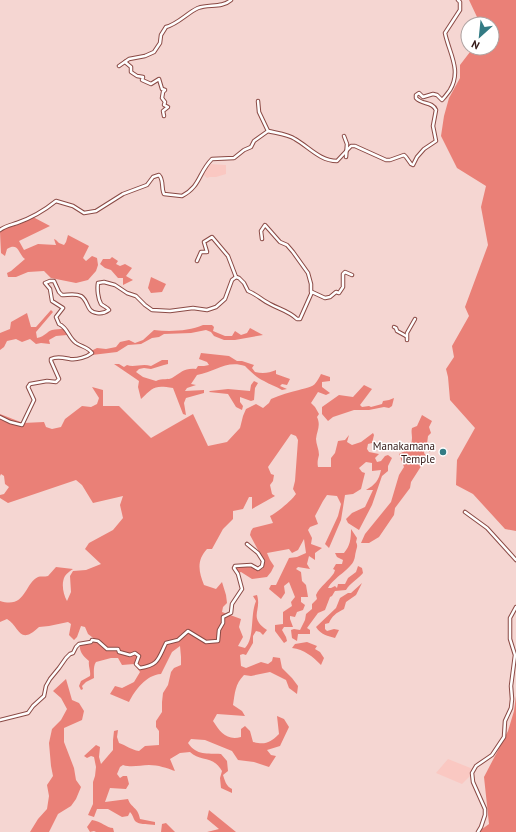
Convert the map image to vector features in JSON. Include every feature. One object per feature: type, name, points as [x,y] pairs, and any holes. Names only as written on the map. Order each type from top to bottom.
[{"type":"street","points":[[119,66],[129,59],[145,56],[154,52],[160,43],[161,35],[166,27],[172,26],[198,8],[212,5],[222,5],[231,0]]},
{"type":"street","points":[[258,100],[259,112],[268,131],[295,139],[319,156],[331,161],[337,161],[351,146],[355,146],[390,160],[404,155],[413,165],[424,150],[435,143],[436,138],[433,126],[436,110],[430,104],[419,102],[416,95],[419,94],[423,97],[433,94],[437,95],[442,100],[453,86],[456,71],[446,33],[460,10],[460,2],[458,0]]},
{"type":"street","points":[[125,62],[131,67],[131,72],[137,76],[143,77],[142,80],[151,84],[159,79],[162,89],[165,90],[162,98],[165,102],[164,105],[168,107],[163,110],[164,116]]},
{"type":"street","points":[[0,230],[4,227],[31,217],[56,201],[73,206],[84,213],[96,211],[123,194],[147,185],[153,177],[159,175],[161,177],[162,190],[164,194],[182,196],[197,185],[205,166],[212,159],[234,158],[268,131]]},
{"type":"street","points":[[344,136],[347,144],[346,157]]},
{"type":"street","points":[[197,261],[201,252],[207,252],[204,242],[212,238],[228,256],[236,278],[239,278],[244,283],[248,292],[254,293],[272,305],[291,313],[297,319],[300,319],[311,293],[312,284],[308,273],[294,252],[287,245],[280,242],[265,224],[261,231],[262,239]]},
{"type":"street","points":[[311,293],[313,292],[325,298],[330,297],[336,292],[339,293],[343,287],[343,274],[345,272],[352,275]]},
{"type":"street","points":[[0,417],[10,422],[22,425],[34,400],[28,387],[30,384],[47,381],[56,382],[59,379],[51,359],[79,358],[88,356],[92,353],[87,348],[75,342],[64,327],[59,324],[56,317],[63,308],[52,300],[50,289],[45,283],[54,281],[62,295],[80,295],[92,313],[100,314],[109,310],[102,305],[100,301],[97,287],[98,283],[100,282],[115,285],[127,293],[136,296],[152,310],[170,311],[193,308],[207,310],[216,307],[225,299],[232,280],[236,278]]},
{"type":"street","points":[[406,340],[406,336],[414,320],[416,319]]},
{"type":"street","points":[[394,327],[396,328],[396,331],[406,336]]},
{"type":"street","points":[[464,512],[486,528],[516,560]]},
{"type":"street","points":[[0,720],[28,713],[44,696],[46,686],[50,679],[66,658],[70,654],[74,653],[79,644],[91,642],[92,640],[98,641],[107,649],[118,649],[119,652],[130,655],[135,653],[139,656],[136,664],[140,668],[150,666],[157,661],[166,644],[178,640],[188,631],[206,642],[218,641],[219,630],[223,623],[223,617],[231,612],[232,604],[242,588],[238,574],[234,568],[235,566],[251,565],[258,569],[262,566],[263,561],[258,552],[247,544]]},
{"type":"street","points":[[478,832],[485,816],[485,809],[472,782],[472,773],[476,766],[492,755],[504,737],[505,721],[511,708],[511,686],[515,655],[510,639],[510,618],[516,607]]},
{"type":"shaded area","points":[[469,0],[516,0],[516,531],[505,529],[473,494],[456,485],[457,460],[475,428],[450,400],[446,369],[454,357],[452,346],[469,316],[465,307],[488,245],[481,207],[486,186],[457,168],[441,136],[449,98],[460,78],[460,65],[467,56],[500,56],[500,16],[477,16]]},
{"type":"shaded area","points":[[210,164],[226,165],[226,174],[207,178],[202,173]]},
{"type":"shaded area","points":[[33,217],[50,226],[19,241],[24,250],[38,244],[56,245],[54,239],[64,245],[68,235],[89,246],[83,258],[86,261],[92,256],[97,258],[98,265],[96,271],[88,280],[76,283],[51,278],[44,271],[28,272],[16,277],[8,277],[7,273],[25,259],[14,247],[7,249],[5,256],[1,253],[0,232],[5,228],[18,225]]},
{"type":"shaded area","points":[[112,257],[118,261],[116,264],[120,266],[125,264],[132,268],[126,276],[133,280],[123,285],[123,278],[118,278],[111,270],[100,264],[103,259],[110,259]]},
{"type":"shaded area","points":[[151,277],[166,284],[162,292],[151,293],[148,288]]},
{"type":"shaded area","points":[[51,310],[53,312],[36,332],[37,338],[56,329],[63,329],[67,335],[56,336],[49,340],[50,344],[36,344],[30,339],[22,342],[16,339],[7,341],[4,347],[0,350],[0,333],[10,329],[11,322],[27,313],[31,327],[36,327]]},
{"type":"shaded area","points":[[203,325],[212,325],[214,327],[213,331],[225,336],[232,336],[235,331],[241,335],[247,333],[250,328],[263,335],[235,340],[224,340],[214,336],[211,332],[206,330],[191,333],[164,334],[141,344],[128,345],[117,352],[92,355],[87,353],[97,348],[106,349],[116,347],[120,342],[129,340],[135,343],[143,340],[154,330],[166,331],[192,329]]},
{"type":"shaded area","points":[[201,353],[229,356],[237,361],[254,365],[252,368],[255,372],[266,373],[276,370],[276,374],[290,379],[287,385],[282,384],[280,386],[287,389],[282,390],[261,380],[245,366],[232,364],[226,365],[197,375],[191,384],[196,385],[187,388],[185,391],[204,390],[204,393],[186,398],[184,403],[186,415],[183,414],[173,388],[155,388],[141,399],[138,387],[139,381],[114,364],[119,364],[124,367],[127,365],[151,366],[162,360],[168,360],[168,364],[151,369],[139,369],[136,372],[143,377],[156,381],[171,379],[186,370],[196,369],[198,366],[209,365],[207,362],[199,359]]},
{"type":"shaded area","points":[[321,374],[330,377],[330,381],[322,382],[322,387],[330,393],[326,395],[318,392],[311,403],[319,414],[317,417],[319,426],[316,439],[319,453],[318,467],[331,467],[331,458],[335,453],[338,441],[345,440],[349,435],[347,442],[352,445],[361,442],[373,433],[372,443],[368,444],[367,449],[369,452],[379,454],[375,458],[377,462],[381,461],[388,455],[392,458],[388,466],[388,471],[382,476],[372,505],[359,530],[348,523],[346,519],[352,513],[365,507],[373,490],[366,490],[376,482],[381,470],[372,471],[372,463],[366,462],[359,468],[365,473],[361,489],[353,494],[345,495],[341,520],[329,548],[325,544],[338,516],[341,504],[337,496],[327,495],[323,501],[315,516],[318,524],[310,527],[308,530],[312,538],[311,544],[322,548],[315,553],[315,560],[309,556],[307,564],[310,569],[298,567],[296,569],[301,572],[302,581],[306,585],[308,597],[301,597],[301,602],[305,605],[303,610],[297,612],[295,617],[290,616],[293,627],[284,627],[282,630],[287,641],[284,643],[275,631],[275,625],[283,624],[283,612],[292,606],[291,602],[295,597],[289,582],[284,586],[285,593],[281,599],[269,589],[271,585],[276,585],[289,558],[297,557],[306,553],[304,539],[298,550],[292,553],[289,549],[267,553],[274,566],[267,577],[252,579],[241,572],[238,573],[236,569],[237,567],[250,567],[260,570],[263,568],[264,561],[250,535],[251,531],[253,528],[273,523],[270,516],[284,506],[296,494],[293,489],[298,440],[296,436],[291,434],[268,467],[271,474],[274,475],[273,481],[270,485],[272,494],[275,496],[252,509],[252,497],[249,497],[243,509],[233,511],[233,519],[223,529],[212,549],[207,549],[200,562],[200,571],[204,585],[216,589],[222,582],[227,603],[223,607],[222,612],[241,619],[239,627],[243,637],[238,646],[245,648],[248,644],[256,601],[253,596],[257,595],[258,621],[267,630],[263,635],[256,631],[253,636],[253,643],[246,655],[240,655],[241,666],[246,668],[261,662],[268,664],[272,661],[273,657],[280,658],[282,668],[298,686],[297,694],[289,688],[286,680],[270,672],[251,676],[244,675],[237,685],[233,705],[242,711],[245,716],[217,714],[213,721],[218,729],[228,737],[241,737],[241,729],[245,726],[250,731],[253,742],[264,743],[270,741],[279,734],[277,716],[284,719],[289,727],[280,746],[267,750],[271,755],[276,756],[269,767],[254,762],[238,760],[232,751],[205,740],[191,739],[188,743],[195,750],[203,753],[221,754],[227,761],[228,771],[223,775],[227,785],[232,789],[232,793],[221,788],[220,778],[222,771],[215,763],[198,757],[190,752],[180,753],[170,759],[175,771],[149,765],[123,765],[120,767],[117,774],[120,778],[127,776],[129,784],[126,789],[110,788],[105,802],[128,799],[138,812],[140,819],[155,822],[155,825],[142,824],[135,821],[130,812],[128,816],[122,817],[108,809],[97,809],[94,817],[88,815],[93,804],[93,782],[96,767],[94,757],[91,756],[87,758],[84,756],[96,745],[100,747],[99,757],[101,764],[113,750],[114,731],[118,730],[117,737],[119,743],[133,750],[139,751],[145,746],[159,745],[159,731],[156,727],[156,721],[162,712],[163,693],[168,685],[171,672],[174,668],[181,665],[180,646],[172,652],[161,674],[146,680],[134,693],[129,702],[110,694],[115,686],[122,688],[134,682],[140,672],[134,664],[122,665],[118,658],[111,658],[96,662],[94,668],[94,678],[86,682],[82,686],[83,689],[81,690],[79,686],[81,681],[90,676],[90,674],[89,661],[81,652],[80,645],[92,644],[96,640],[88,634],[85,627],[81,626],[77,637],[74,640],[69,635],[71,624],[68,622],[39,627],[27,635],[24,635],[20,633],[7,619],[0,622],[0,601],[9,603],[20,599],[33,580],[39,577],[48,576],[56,567],[73,569],[66,575],[63,582],[64,595],[67,601],[71,592],[70,576],[73,571],[86,570],[101,564],[85,549],[89,543],[113,530],[123,518],[120,505],[123,496],[93,503],[82,485],[76,480],[8,503],[0,498],[0,495],[4,494],[9,487],[5,484],[4,476],[1,474],[0,476],[0,414],[23,423],[44,422],[46,427],[52,429],[61,427],[65,419],[82,406],[91,407],[97,404],[99,398],[92,387],[103,390],[103,406],[119,406],[151,438],[193,414],[208,446],[227,442],[240,428],[246,409],[256,404],[263,408],[271,399],[310,387],[317,382]]},
{"type":"shaded area","points":[[254,381],[258,383],[255,388],[254,400],[251,401],[240,397],[240,402],[243,406],[242,410],[236,407],[228,394],[209,392],[228,389],[250,391],[251,385]]},
{"type":"shaded area","points":[[364,385],[372,389],[360,405],[362,407],[371,407],[382,404],[383,401],[394,398],[392,406],[389,408],[384,407],[369,410],[354,410],[333,417],[328,421],[322,414],[322,407],[339,395],[353,397]]},
{"type":"shaded area","points":[[422,415],[432,421],[429,427],[431,433],[428,436],[427,444],[431,448],[430,452],[425,449],[424,453],[427,457],[411,482],[410,488],[395,508],[394,515],[379,537],[369,543],[361,543],[365,534],[391,502],[399,475],[404,467],[399,454],[410,446],[412,441],[412,428],[417,426]]},
{"type":"shaded area","points":[[351,529],[357,538],[354,559],[349,567],[330,584],[328,588],[335,586],[337,588],[338,584],[345,584],[348,578],[356,572],[358,566],[362,568],[363,573],[346,590],[335,591],[330,597],[325,610],[318,613],[307,628],[310,630],[310,634],[298,634],[297,641],[292,638],[291,630],[300,630],[306,614],[312,609],[312,604],[317,599],[316,595],[334,573],[335,570],[333,569],[336,564],[342,564],[343,560],[337,557],[335,553],[344,553],[348,548]]},
{"type":"shaded area","points":[[362,583],[356,595],[346,602],[344,609],[331,618],[329,623],[325,624],[325,629],[327,631],[334,629],[339,630],[335,638],[320,632],[316,627],[336,608],[340,598],[348,593],[351,593]]},
{"type":"shaded area","points":[[307,642],[317,646],[315,649],[320,652],[324,658],[321,665],[311,656],[292,648],[295,644]]},
{"type":"shaded area","points":[[66,679],[72,700],[79,703],[84,711],[82,720],[64,728],[64,742],[74,768],[76,780],[81,787],[71,806],[58,814],[49,832],[30,832],[38,819],[47,809],[49,796],[47,785],[53,776],[49,743],[52,729],[61,720],[67,709],[61,698],[53,691]]},
{"type":"shaded area","points":[[516,696],[516,832],[478,832],[489,824],[484,777],[508,731],[514,711]]},
{"type":"shaded area","points":[[448,759],[473,769],[470,776],[462,784],[436,773]]},
{"type":"shaded area","points":[[209,810],[236,832],[207,832],[219,829],[207,819]]},
{"type":"shaded area","points":[[92,820],[113,828],[114,832],[90,832],[87,827]]},
{"type":"shaded area","points":[[166,823],[175,832],[161,832],[162,824]]},
{"type":"place","name":"Manakamana Temple","points":[[443,452]]}]
